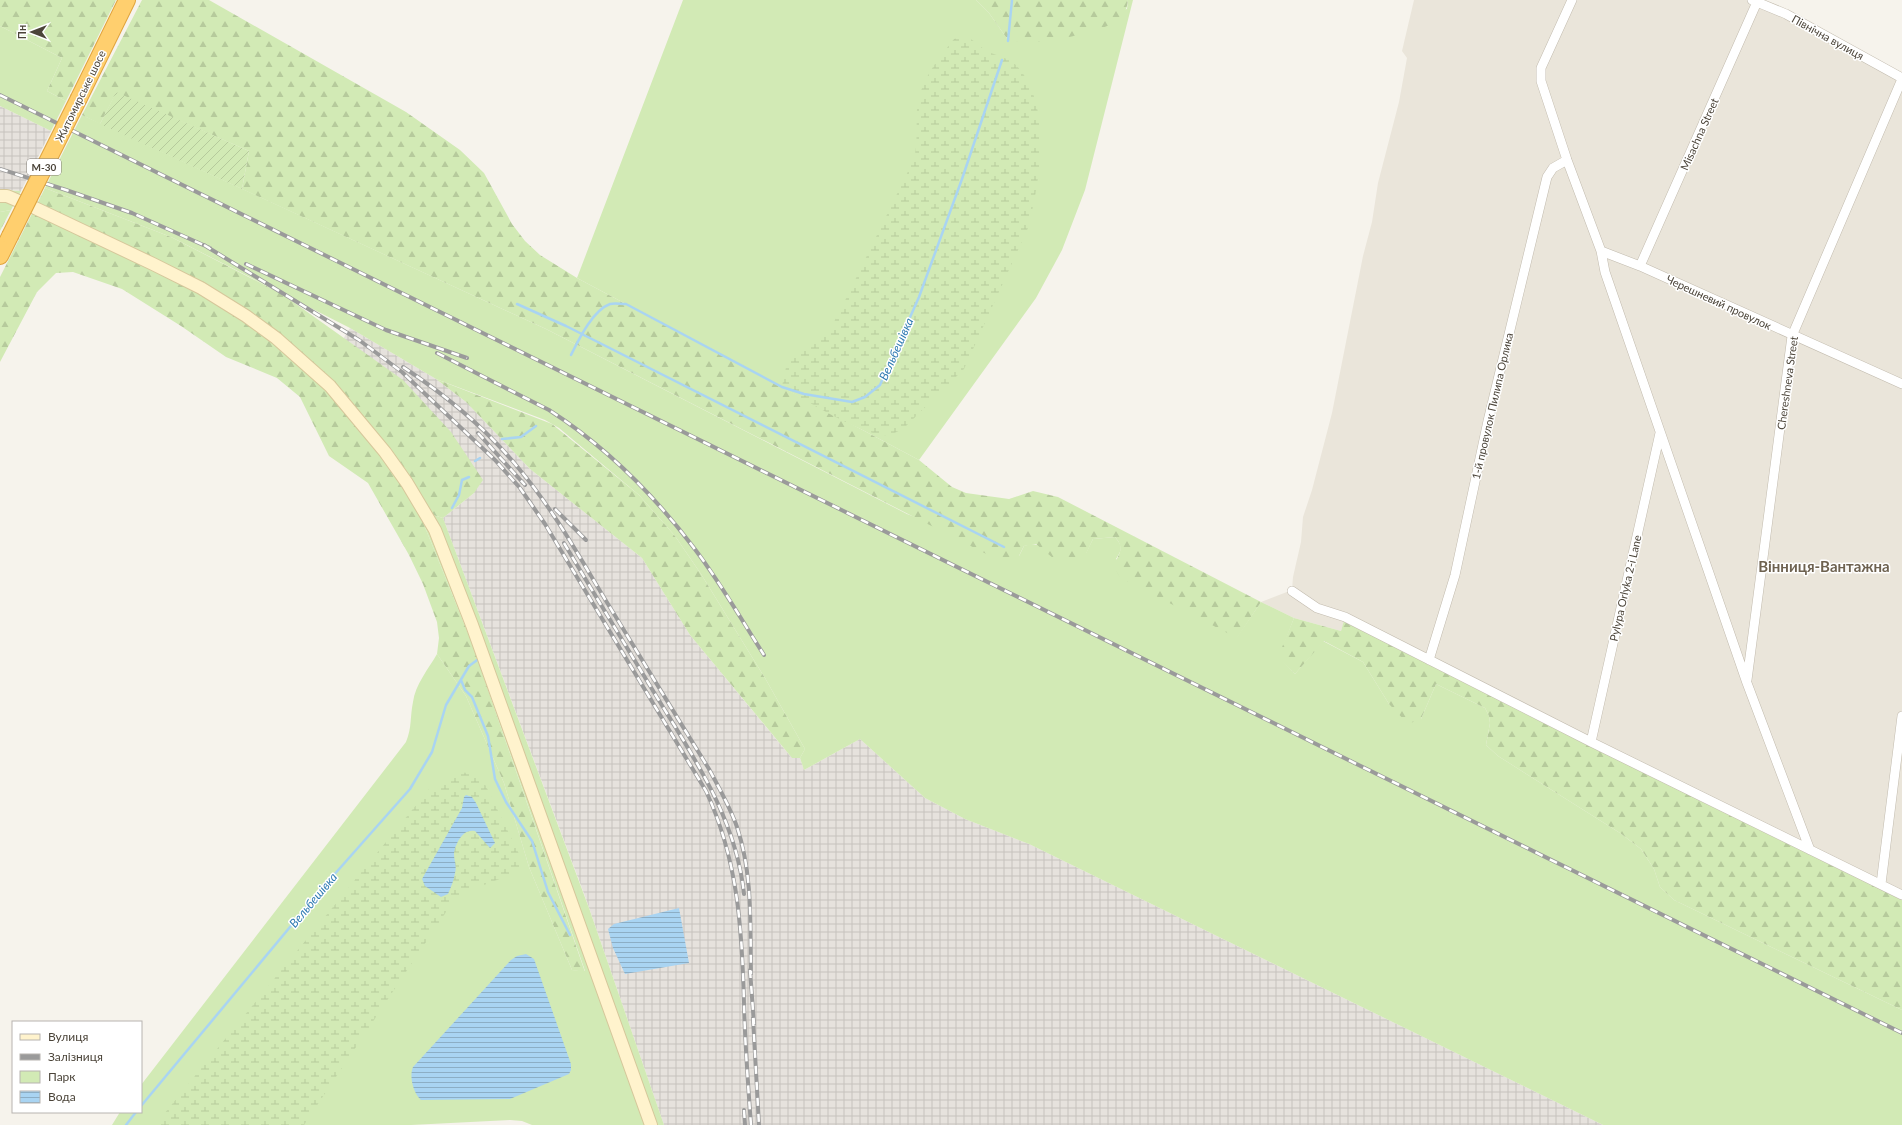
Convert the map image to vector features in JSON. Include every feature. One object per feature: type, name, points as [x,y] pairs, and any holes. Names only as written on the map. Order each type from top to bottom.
[{"type":"highway","name":"Житомирське шосе","points":[[0,256],[127,0]]},
{"type":"street","points":[[1572,0],[1540,72],[1541,81],[1567,160],[1601,251],[1605,272],[1747,683],[1810,850]]},
{"type":"street","name":"Північна вулиця","points":[[1755,1],[1786,14],[1902,78]]},
{"type":"street","name":"Misachna Street","points":[[1640,266],[1755,1]]},
{"type":"street","name":"Chereshneva Street","points":[[1747,683],[1792,336],[1902,78]]},
{"type":"street","name":"1-й провулок Пилипа Орлика","points":[[1429,660],[1455,575],[1488,420],[1547,177],[1553,168],[1567,160]]},
{"type":"street","points":[[0,196],[7,196],[35,208],[146,261],[201,288],[246,316],[276,338],[330,386],[381,447],[403,477],[435,530],[472,625],[651,1125]]},
{"type":"street","name":"Черешневий провулок","points":[[1601,251],[1640,266],[1792,336],[1902,384]]},
{"type":"street","name":"Pylypa Orlyka 2-i Lane","points":[[1591,742],[1660,434]]},
{"type":"street","points":[[1292,591],[1317,608],[1345,617],[1591,742],[1902,895]]},
{"type":"street","points":[[1882,884],[1902,716]]},
{"type":"shaded area","points":[[1414,0],[1752,0],[1902,78],[1902,900],[1881,884],[1345,618],[1341,631],[1294,618],[1261,602],[1292,590],[1293,577],[1301,542],[1303,517],[1312,490],[1332,413],[1363,256],[1372,222],[1378,183],[1399,102],[1407,58],[1402,51]]},
{"type":"shaded area","points":[[0,106],[51,131],[21,191],[0,189]]},
{"type":"shaded area","points":[[350,328],[436,379],[466,402],[530,469],[642,558],[690,635],[791,757],[800,758],[804,770],[860,739],[925,798],[965,819],[1029,844],[1603,1125],[664,1125],[586,899],[443,518],[474,493],[343,339]]},
{"type":"green space","points":[[0,0],[116,0],[66,101],[47,91],[62,58],[0,26]]},
{"type":"green space","points":[[142,0],[209,0],[406,112],[460,150],[484,173],[512,224],[525,241],[540,255],[577,278],[919,460],[952,487],[966,493],[1009,499],[1033,491],[1058,497],[1261,602],[1237,638],[1121,578],[1116,566],[1120,548],[1115,537],[1093,539],[1084,558],[1073,564],[1053,558],[1036,544],[1024,546],[1015,561],[1012,563],[1004,563],[546,329],[242,189],[249,151],[116,93],[100,124],[82,115]]},
{"type":"green space","points":[[683,0],[976,0],[989,13],[1008,40],[1127,9],[1128,0],[1133,0],[1085,190],[1062,250],[1036,298],[919,460],[577,278]]},
{"type":"green space","points":[[976,0],[1128,0],[1123,15],[1119,19],[1102,28],[1049,41],[1021,42],[1008,40],[989,13]]},
{"type":"green space","points":[[0,26],[62,58],[47,91],[66,101],[51,131],[0,106]]},
{"type":"green space","points":[[964,37],[974,41],[987,51],[1014,63],[1028,83],[1036,102],[1039,122],[1039,167],[1028,228],[964,369],[905,427],[888,435],[878,434],[835,417],[782,387],[784,375],[791,357],[800,349],[825,333],[838,315],[914,159],[917,109],[922,89],[930,71],[954,39]]},
{"type":"green space","points":[[116,92],[249,151],[242,189],[100,124]]},
{"type":"green space","points":[[82,115],[546,329],[907,514],[1019,556],[1024,546],[1031,544],[1086,553],[1093,539],[1115,537],[1121,548],[1116,559],[1237,637],[1261,602],[1294,618],[1279,657],[1295,674],[1323,641],[1363,662],[1389,704],[1421,719],[1436,684],[1485,708],[1489,716],[1490,723],[1486,745],[1498,756],[1620,833],[1641,849],[1654,869],[1660,887],[1674,900],[1902,1010],[1902,1125],[1603,1125],[1029,844],[965,819],[925,798],[860,739],[804,770],[800,758],[805,749],[765,678],[701,574],[675,536],[639,495],[559,428],[545,420],[436,379],[350,328],[171,237],[45,188]]},
{"type":"green space","points":[[45,188],[171,237],[282,294],[403,380],[451,432],[483,480],[474,493],[443,518],[426,513],[420,515],[472,643],[585,972],[572,970],[529,867],[504,783],[466,696],[437,654],[439,638],[437,622],[423,584],[409,555],[368,483],[329,456],[300,397],[277,378],[226,357],[181,326],[122,289],[73,272],[56,273],[37,292],[0,362],[0,277]]},
{"type":"green space","points":[[0,190],[21,191],[11,210],[0,212]]},
{"type":"green space","points":[[11,210],[0,231],[0,212]]},
{"type":"green space","points":[[436,379],[552,424],[639,495],[675,536],[701,574],[765,678],[805,749],[800,758],[792,758],[690,635],[642,558],[530,469],[466,402]]},
{"type":"green space","points":[[426,513],[443,518],[589,908],[664,1125],[532,1125],[522,1121],[510,1120],[411,1125],[112,1125],[119,1113],[142,1113],[142,1084],[406,742],[416,689],[437,654],[466,696],[504,783],[529,867],[572,970],[585,971],[472,643],[420,515]]},
{"type":"green space","points":[[1345,617],[1881,884],[1902,900],[1902,1010],[1674,900],[1660,887],[1654,869],[1641,849],[1620,833],[1498,756],[1486,745],[1490,723],[1489,716],[1485,708],[1436,684],[1421,719],[1408,724],[1389,704],[1363,662],[1324,641],[1295,674],[1278,657],[1294,618],[1341,631]]},
{"type":"green space","points":[[458,772],[478,774],[482,778],[520,856],[519,867],[515,873],[471,890],[454,900],[304,1125],[155,1125],[430,788]]},
{"type":"water","points":[[466,795],[472,797],[476,803],[495,843],[490,848],[475,831],[463,834],[458,842],[454,854],[456,870],[452,884],[448,894],[441,897],[425,886],[422,879],[462,808],[464,797]]},
{"type":"water","points":[[679,908],[689,963],[625,974],[613,948],[608,929],[614,924]]},
{"type":"water","points":[[526,954],[534,959],[571,1064],[569,1074],[510,1099],[421,1100],[412,1084],[411,1075],[413,1067],[511,960],[517,956]]},
{"type":"waterway","name":"Вельбешівка","points":[[1008,41],[1012,0]]},
{"type":"waterway","name":"Вельбешівка","points":[[571,355],[587,326],[598,312],[610,304],[626,304],[782,387],[804,394],[852,402],[865,397],[880,385],[919,297],[962,179],[1002,60]]},
{"type":"waterway","points":[[517,304],[566,326],[1004,547]]},
{"type":"waterway","name":"Вельбешівка","points":[[502,439],[521,437],[536,426]]},
{"type":"waterway","name":"Вельбешівка","points":[[475,461],[480,458]]},
{"type":"waterway","name":"Вельбешівка","points":[[452,508],[459,495],[462,480],[469,477]]},
{"type":"waterway","name":"Вельбешівка","points":[[142,1105],[325,885],[410,789],[432,752],[446,705],[469,666],[480,658]]},
{"type":"waterway","name":"Вельбешівка","points":[[461,680],[465,690],[472,697],[488,736],[495,779],[506,802],[532,841],[548,892],[570,935]]},
{"type":"waterway","name":"Вельбешівка","points":[[126,1125],[135,1113]]},
{"type":"railway","points":[[0,95],[1902,1033]]},
{"type":"railway","points":[[0,169],[132,213],[210,248]]},
{"type":"railway","points":[[204,245],[359,340],[402,372],[495,460],[520,488],[545,524],[706,791],[717,817],[732,869],[740,921],[751,1125]]},
{"type":"railway","points":[[246,264],[386,330],[467,358]]},
{"type":"railway","points":[[437,353],[549,410],[590,439],[628,473],[679,528],[704,561],[764,655]]},
{"type":"railway","points":[[403,367],[466,414],[494,441],[533,486],[568,538],[709,769],[737,827],[746,863],[750,900],[751,974]]},
{"type":"railway","points":[[478,433],[525,485]]},
{"type":"railway","points":[[555,509],[586,540]]},
{"type":"railway","points":[[564,543],[698,765],[711,790],[723,814],[732,840],[744,894]]},
{"type":"railway","points":[[750,970],[754,1024]]},
{"type":"railway","points":[[753,1018],[759,1125]]},
{"type":"railway","points":[[744,1110],[745,1125]]},
{"type":"district","name":"Вінниця-Вантажна","points":[[1824,566]]}]
